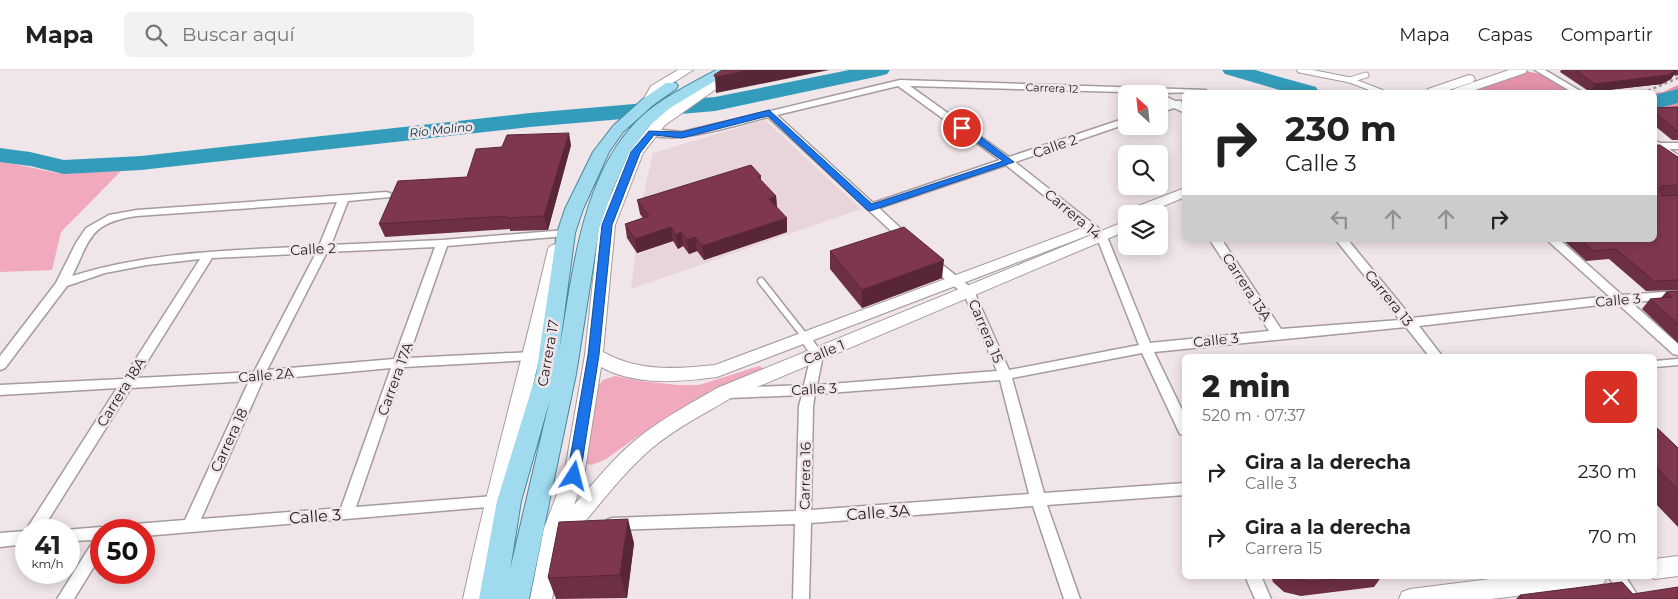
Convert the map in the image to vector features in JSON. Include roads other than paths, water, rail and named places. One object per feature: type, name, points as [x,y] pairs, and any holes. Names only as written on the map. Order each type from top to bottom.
[{"type":"main road","points":[[652,118],[655,88],[687,70]]},
{"type":"main road","points":[[541,599],[562,527],[574,476],[594,355],[607,225],[636,152],[652,118],[699,70]]},
{"type":"main road","points":[[652,118],[669,103],[726,70]]},
{"type":"main road","points":[[652,118],[685,103],[737,70]]},
{"type":"main road","points":[[1438,90],[1493,70]]},
{"type":"main road","points":[[1464,90],[1521,70]]},
{"type":"main road","name":"Carrera 17","points":[[492,599],[509,501],[546,375],[566,233],[574,209],[601,152],[618,129],[628,119],[652,118]]},
{"type":"main road","name":"Carrera 17","points":[[516,599],[566,374],[590,229],[619,156],[636,132],[652,118]]},
{"type":"main road","points":[[1152,205],[1182,193]]},
{"type":"main road","points":[[1168,209],[1182,203]]},
{"type":"main road","name":"Calle 1","points":[[562,527],[644,444],[666,427],[724,393],[970,292],[1097,232],[1118,220]]},
{"type":"main road","name":"Calle 1","points":[[594,355],[623,370],[657,374],[690,374],[717,371],[900,304],[954,281],[1097,232],[1118,228]]},
{"type":"main road","points":[[474,599],[494,502],[532,356],[558,239],[566,233]]},
{"type":"main road","points":[[1657,569],[1678,566]]},
{"type":"main road","points":[[1410,599],[1572,579]]},
{"type":"street","points":[[1539,70],[1573,90]]},
{"type":"street","points":[[1548,70],[1574,90]]},
{"type":"street","points":[[652,118],[682,135],[900,83]]},
{"type":"street","name":"Carrera 12","points":[[900,83],[1118,92]]},
{"type":"street","name":"Carrera 14","points":[[900,83],[1009,162],[1097,232],[1146,348],[1180,407]]},
{"type":"street","name":"Carrera 12","points":[[1168,93],[1182,93]]},
{"type":"street","points":[[1168,100],[1182,108]]},
{"type":"street","points":[[1168,107],[1182,101]]},
{"type":"street","name":"Carrera 15","points":[[769,113],[870,208],[954,281],[970,292],[1005,375],[1038,500],[1072,599]]},
{"type":"street","name":"Calle 2","points":[[870,208],[1118,124]]},
{"type":"street","points":[[1657,145],[1678,146]]},
{"type":"street","points":[[1657,146],[1678,160]]},
{"type":"street","points":[[0,365],[62,283],[82,242],[100,222],[137,213],[386,195]]},
{"type":"street","name":"Carrera 18","points":[[190,525],[258,376],[324,248],[344,197]]},
{"type":"street","name":"Calle 2","points":[[62,283],[103,270],[147,261],[208,255],[442,243],[566,233]]},
{"type":"street","name":"Carrera 13A","points":[[1217,242],[1278,334]]},
{"type":"street","name":"Carrera 13","points":[[1344,242],[1434,354]]},
{"type":"street","points":[[1555,242],[1678,351]]},
{"type":"street","name":"Carrera 17A","points":[[346,514],[442,243]]},
{"type":"street","name":"Carrera 18A","points":[[41,519],[208,255]]},
{"type":"street","name":"Calle 3","points":[[724,393],[810,390],[1005,375],[1146,348],[1409,323],[1620,299],[1678,295]]},
{"type":"street","points":[[806,339],[817,355]]},
{"type":"street","name":"Carrera 16","points":[[801,599],[806,406],[817,355]]},
{"type":"street","name":"Calle 2A","points":[[0,390],[258,376],[400,363],[532,356]]},
{"type":"street","name":"Calle 3A","points":[[562,527],[594,524],[804,518],[1182,489]]},
{"type":"street","name":"Calle 3","points":[[155,528],[494,502]]},
{"type":"street","points":[[0,540],[15,539]]},
{"type":"street","points":[[65,599],[90,559]]},
{"type":"street","points":[[1254,579],[1263,599]]},
{"type":"street","points":[[1618,579],[1632,599]]},
{"type":"lane","points":[[1300,70],[1350,80],[1376,90]]},
{"type":"lane","points":[[1350,80],[1366,74]]},
{"type":"lane","points":[[761,281],[806,339]]},
{"type":"lane","points":[[1657,364],[1678,362]]},
{"type":"waterway","name":"Río Molino","points":[[0,155],[30,159],[64,167],[141,163],[530,120],[715,104],[880,70]]},
{"type":"waterway","name":"Río Molino","points":[[1232,70],[1301,90]]},
{"type":"waterway","name":"Río Molino","points":[[1657,101],[1678,96]]}]
